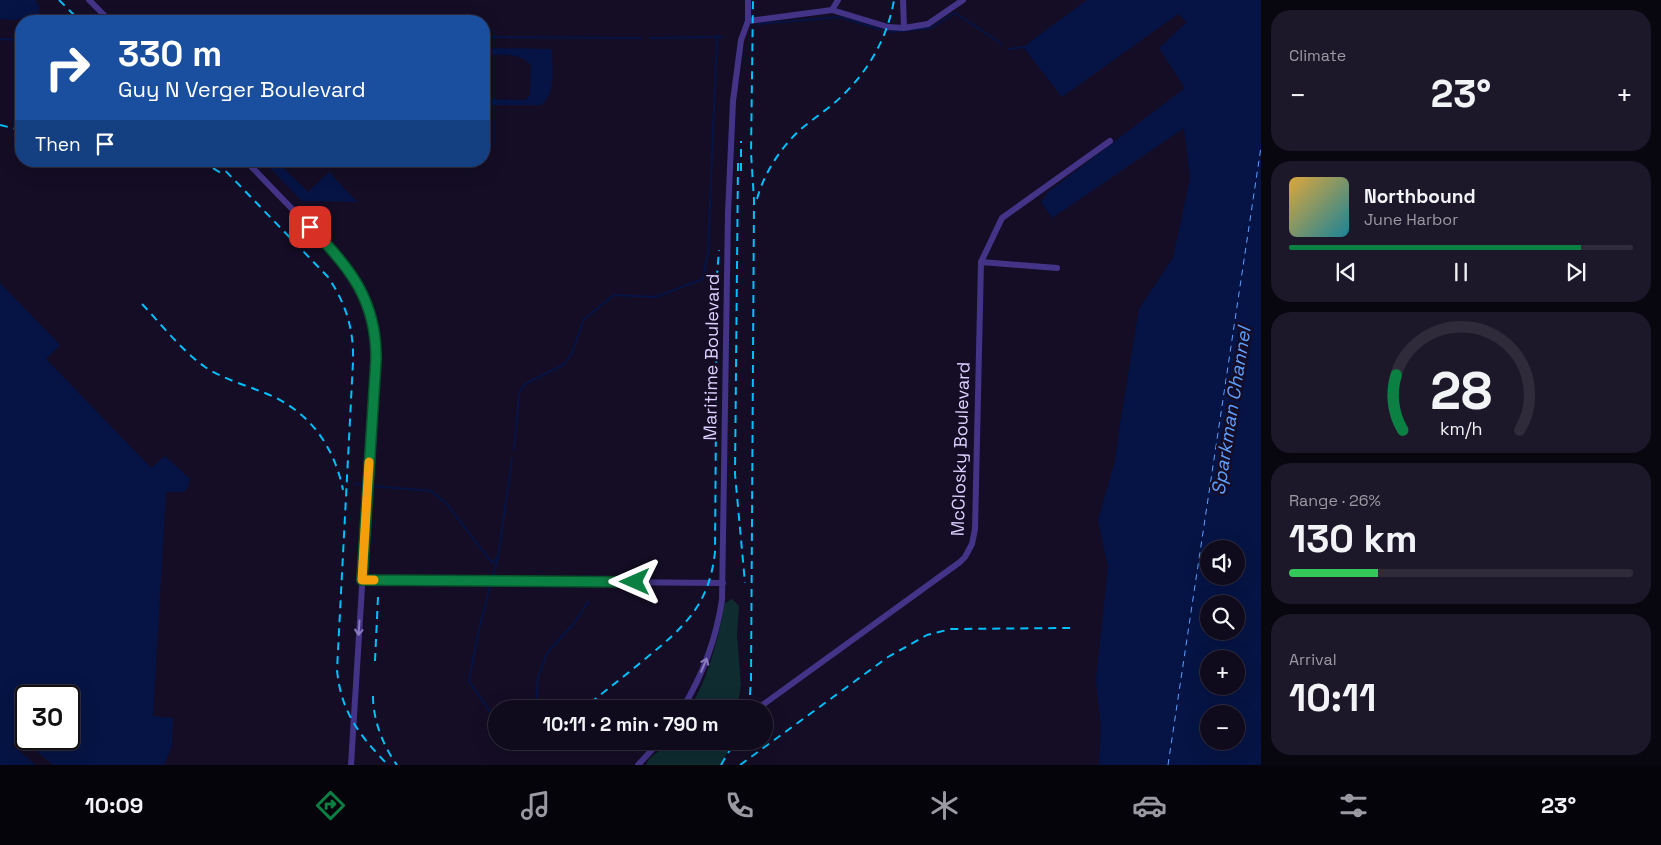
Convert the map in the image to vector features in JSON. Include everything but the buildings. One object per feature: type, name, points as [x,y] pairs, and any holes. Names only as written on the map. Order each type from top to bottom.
[{"type":"street","points":[[89,0],[104,15]]},
{"type":"street","name":"Maritime Boulevard","points":[[687,700],[702,670],[713,641],[719,620],[723,583],[728,213],[733,101],[741,40],[748,21],[748,0]]},
{"type":"street","points":[[832,10],[838,0]]},
{"type":"street","points":[[904,0],[904,28]]},
{"type":"street","points":[[748,21],[832,10],[888,27],[904,28],[928,24],[963,0]]},
{"type":"street","name":"McClosky Boulevard","points":[[769,700],[960,562],[969,551],[975,528],[981,262],[1002,218],[1110,140]]},
{"type":"street","points":[[252,167],[334,251],[357,282],[368,306],[376,346],[351,765]]},
{"type":"street","points":[[981,262],[1058,268]]},
{"type":"street","points":[[362,580],[723,583]]},
{"type":"street","points":[[638,765],[652,750]]},
{"type":"green space","points":[[732,599],[739,606],[737,635],[741,685],[738,700],[695,700],[713,652],[724,604]]},
{"type":"green space","points":[[660,750],[727,750],[721,765],[646,765],[649,759]]},
{"type":"water","points":[[0,0],[35,0],[39,6],[40,15],[15,15],[15,20],[0,19]]},
{"type":"water","name":"Sparkman Channel","points":[[1087,0],[1261,0],[1261,765],[1099,765],[1101,727],[1096,680],[1108,567],[1098,520],[1115,461],[1139,309],[1173,258],[1190,179],[1184,128],[1052,218],[1041,202],[1048,192],[1185,88],[1159,48],[1187,22],[1178,14],[1062,97],[1023,47]]},
{"type":"water","points":[[490,48],[552,49],[552,87],[546,100],[541,105],[490,105],[490,99],[525,100],[530,95],[531,65],[516,56],[490,55]]},
{"type":"water","points":[[269,167],[282,167],[308,192],[329,172],[358,202],[302,201]]},
{"type":"water","points":[[0,283],[60,345],[46,359],[151,468],[165,456],[190,479],[188,487],[184,492],[166,492],[153,716],[173,718],[172,746],[164,765],[53,765],[35,750],[80,750],[80,685],[15,685],[15,739],[12,745],[15,750],[18,750],[36,765],[0,765]]},
{"type":"waterway","points":[[889,32],[931,28],[955,13],[1002,44]]},
{"type":"waterway","points":[[757,24],[840,17],[882,30]]},
{"type":"waterway","points":[[514,450],[519,393],[525,384],[563,365],[571,355],[584,319],[614,295],[656,297],[703,279],[708,252],[717,36]]},
{"type":"waterway","points":[[490,37],[641,38]]},
{"type":"waterway","points":[[650,38],[722,37]]},
{"type":"waterway","points":[[0,39],[15,40]]},
{"type":"waterway","points":[[1009,49],[1024,47]]},
{"type":"waterway","points":[[373,486],[431,491],[446,503],[492,563],[498,557],[512,459]]},
{"type":"waterway","points":[[355,484],[364,485]]},
{"type":"waterway","points":[[493,575],[498,558]]},
{"type":"waterway","points":[[488,708],[469,681],[479,629],[490,587]]},
{"type":"waterway","points":[[536,700],[538,677],[547,653],[575,622],[588,602]]},
{"type":"ferry route","points":[[1168,765],[1261,147]]},
{"type":"railway","points":[[59,0],[74,15]]},
{"type":"railway","points":[[750,700],[754,200],[751,153],[753,0]]},
{"type":"railway","points":[[757,199],[769,170],[787,144],[801,129],[843,95],[861,75],[882,39],[894,0]]},
{"type":"railway","points":[[0,125],[15,129]]},
{"type":"railway","points":[[741,141],[741,171]]},
{"type":"railway","points":[[738,163],[735,474],[745,583]]},
{"type":"railway","points":[[211,167],[221,173]]},
{"type":"railway","points":[[222,167],[328,277],[340,297],[348,317],[352,339],[353,362],[337,670],[339,685],[347,711],[360,733],[388,765]]},
{"type":"railway","points":[[594,700],[683,625],[700,601],[712,571],[715,552],[717,275],[719,250]]},
{"type":"railway","points":[[142,304],[180,345],[205,367],[280,400],[306,419],[326,444],[339,474],[343,490]]},
{"type":"railway","points":[[375,661],[378,597]]},
{"type":"railway","points":[[740,765],[888,657],[927,635],[951,629],[1070,628]]},
{"type":"railway","points":[[373,696],[373,705],[380,732],[387,750],[397,765]]},
{"type":"railway","points":[[721,765],[730,750]]},
{"type":"slow traffic","points":[[369,462],[362,580],[374,580]]},
{"type":"route","points":[[310,227],[349,269],[362,292],[372,318],[376,360],[362,580],[635,582]]}]
